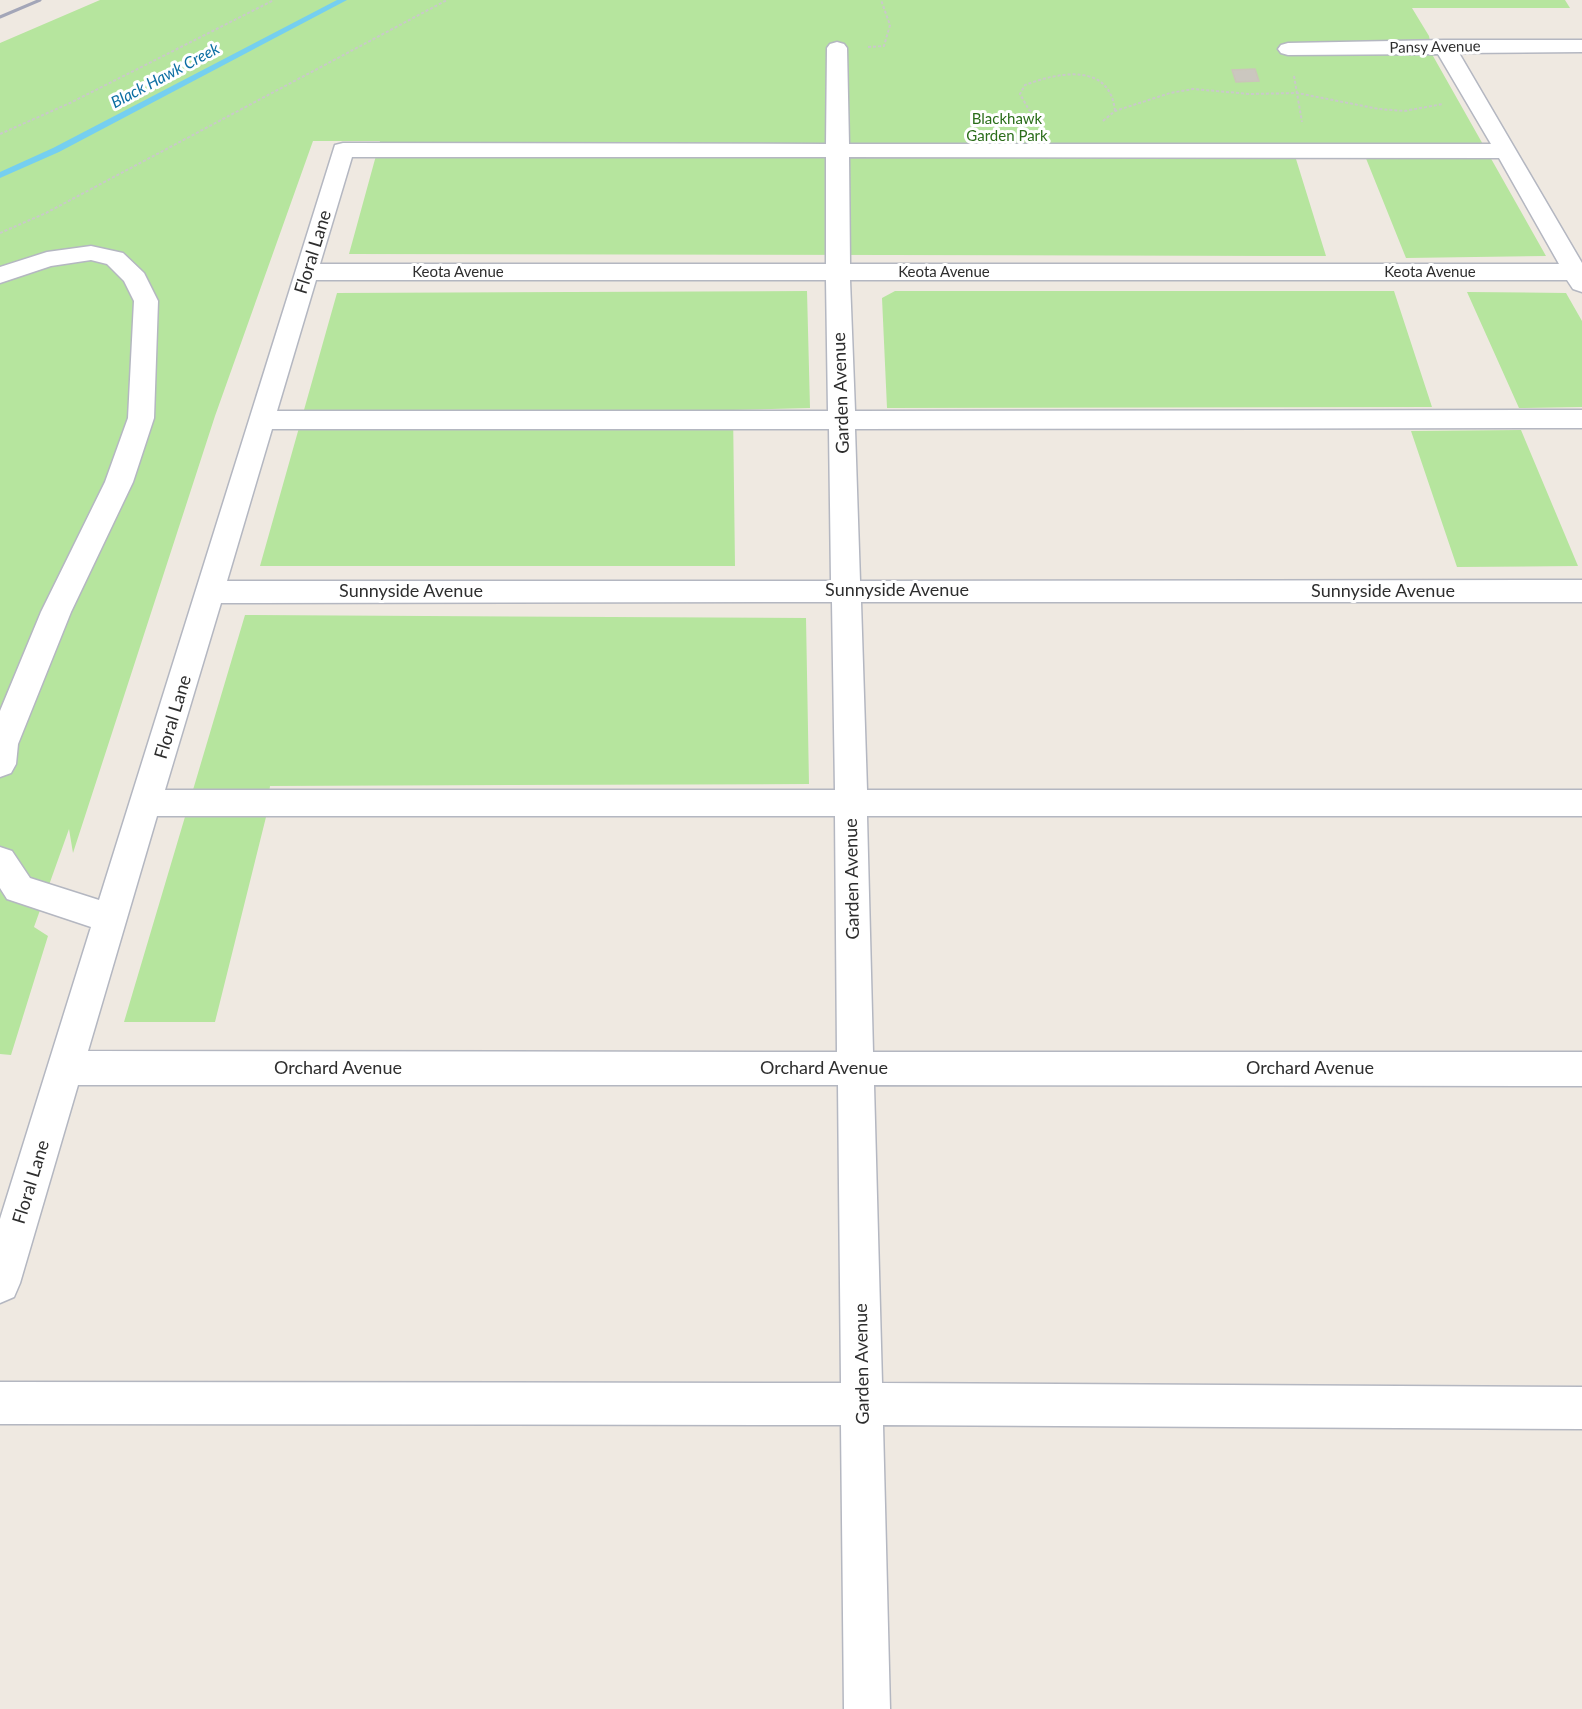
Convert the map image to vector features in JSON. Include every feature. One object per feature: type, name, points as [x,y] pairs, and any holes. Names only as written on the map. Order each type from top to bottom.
[{"type":"street","points":[[1444,46],[1580,276]]},
{"type":"street","name":"Pansy Avenue","points":[[1288,49],[1582,46]]},
{"type":"street","name":"Garden Avenue","points":[[837,48],[838,272],[851,801],[867,1709]]},
{"type":"street","name":"Floral Lane","points":[[0,1283],[344,150],[838,150]]},
{"type":"street","points":[[838,150],[1506,152]]},
{"type":"street","points":[[0,275],[47,259],[91,253],[115,258],[135,278],[146,301],[141,418],[119,482],[57,612],[2,744],[0,764]]},
{"type":"street","name":"Keota Avenue","points":[[307,272],[1580,276]]},
{"type":"street","points":[[263,420],[1582,419]]},
{"type":"street","name":"Sunnyside Avenue","points":[[211,592],[1582,591]]},
{"type":"street","points":[[146,803],[851,801],[1582,803]]},
{"type":"street","points":[[0,861],[19,889],[111,919]]},
{"type":"street","name":"Orchard Avenue","points":[[65,1068],[1582,1069]]},
{"type":"street","points":[[0,1403],[1582,1408]]},
{"type":"path","points":[[0,134],[70,103],[274,0]]},
{"type":"path","points":[[0,233],[46,213],[447,0]]},
{"type":"path","points":[[837,48],[884,46],[890,25],[881,0]]},
{"type":"path","points":[[1288,49],[1308,151]]},
{"type":"path","points":[[1052,122],[1034,116],[1023,103],[1020,94],[1025,85],[1055,74],[1084,75],[1105,83],[1115,98],[1115,111]]},
{"type":"path","points":[[1097,123],[1115,111],[1170,93],[1193,89],[1250,93],[1297,93],[1379,109],[1404,111],[1476,98]]},
{"type":"green space","name":"Blackhawk Garden Park","points":[[100,0],[1565,0],[1570,8],[1412,8],[1429,36],[1433,56],[1546,256],[1406,258],[1361,146],[1289,145],[1296,159],[1326,256],[349,254],[380,141],[313,141],[215,416],[73,853],[69,829],[34,927],[48,936],[11,1055],[0,1054],[0,43]]},
{"type":"green space","points":[[807,291],[810,408],[733,410],[735,566],[260,566],[337,293]]},
{"type":"green space","points":[[895,291],[1394,291],[1432,407],[887,408],[882,298]]},
{"type":"green space","points":[[1467,292],[1566,293],[1582,321],[1582,407],[1519,408]]},
{"type":"green space","points":[[1521,430],[1578,566],[1457,567],[1411,431]]},
{"type":"green space","points":[[245,615],[806,618],[809,784],[270,786],[266,817],[215,1022],[124,1022]]},
{"type":"building","points":[[1255,69],[1259,81],[1236,82],[1232,70]]},
{"type":"waterway","name":"Black Hawk Creek","points":[[0,175],[56,150],[343,0]]},
{"type":"railway","points":[[0,17],[40,0]]}]
